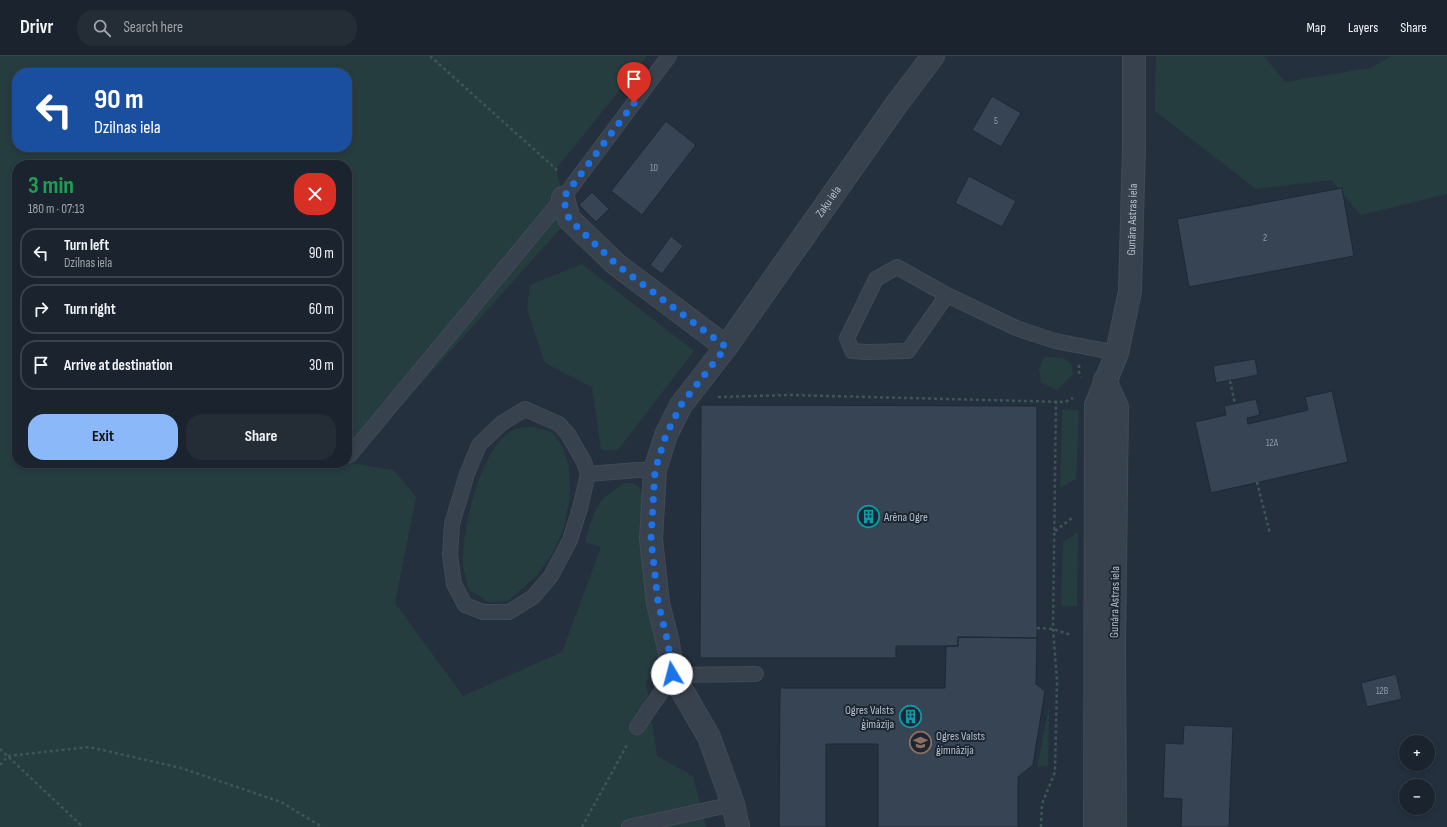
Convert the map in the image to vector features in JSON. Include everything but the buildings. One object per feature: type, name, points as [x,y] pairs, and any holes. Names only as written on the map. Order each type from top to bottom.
[{"type":"street","name":"Zaķu iela","points":[[672,674],[668,643],[658,602],[651,539],[655,470],[666,435],[681,405],[726,347],[896,105],[933,56]]},
{"type":"street","name":"Gunāra Astras iela","points":[[1094,827],[1096,405],[1117,353],[1130,291],[1134,146],[1134,56]]},
{"type":"street","points":[[563,198],[569,219],[617,265],[726,347]]},
{"type":"street","name":"Gunāra Astras iela","points":[[1105,380],[1117,407],[1114,644],[1115,827]]},
{"type":"street","points":[[672,674],[709,737],[733,804],[738,827]]},
{"type":"lane","points":[[352,453],[563,198],[669,56]]},
{"type":"lane","points":[[947,295],[908,351],[852,351],[847,338],[876,278],[897,267],[947,295],[1016,328],[1055,341],[1117,353]]},
{"type":"lane","points":[[525,409],[559,424],[568,434],[584,462],[588,474],[580,508],[570,540],[551,576],[533,597],[509,612],[482,612],[465,605],[454,584],[450,555],[452,524],[467,474],[479,445],[502,424],[525,409]]},
{"type":"lane","points":[[588,474],[655,470]]},
{"type":"lane","points":[[637,727],[672,674],[756,674]]},
{"type":"lane","points":[[629,827],[733,804]]},
{"type":"path","points":[[430,56],[556,170],[563,198]]},
{"type":"path","points":[[1230,381],[1235,404]]},
{"type":"path","points":[[742,395],[1065,402],[1078,396]]},
{"type":"path","points":[[1041,827],[1042,804],[1055,772],[1057,680],[1053,629],[1056,401]]},
{"type":"path","points":[[1257,482],[1270,534]]},
{"type":"path","points":[[1055,531],[1073,517]]},
{"type":"path","points":[[1037,628],[1053,629],[1069,634],[1074,638]]},
{"type":"path","points":[[582,827],[637,727]]},
{"type":"path","points":[[0,765],[8,756],[89,747],[181,768],[281,802],[322,827]]},
{"type":"path","points":[[0,749],[82,827]]},
{"type":"green space","points":[[0,56],[647,56],[556,169],[569,219],[352,461],[352,160],[12,160],[12,468],[352,468],[352,463],[394,470],[416,497],[395,603],[463,696],[562,652],[601,547],[585,542],[597,509],[604,498],[618,487],[626,483],[638,486],[646,495],[658,667],[646,682],[657,756],[693,776],[706,827],[0,827]]},
{"type":"green space","points":[[1156,56],[1264,56],[1285,82],[1370,68],[1392,56],[1447,56],[1447,194],[1361,215],[1331,180],[1256,189],[1155,111]]},
{"type":"green space","points":[[582,264],[694,351],[618,450],[601,450],[592,387],[545,363],[527,309],[530,285]]},
{"type":"green space","points":[[1044,357],[1063,358],[1071,363],[1073,375],[1057,390],[1041,382],[1039,369]]},
{"type":"green space","points":[[1062,410],[1079,410],[1076,479],[1060,488]]},
{"type":"green space","points":[[534,427],[552,432],[563,448],[569,466],[570,495],[564,529],[552,554],[536,577],[507,601],[488,602],[469,590],[464,568],[463,561],[466,527],[471,507],[477,486],[494,448],[506,435],[519,428]]},
{"type":"green space","points":[[1078,532],[1077,606],[1061,606],[1063,542]]},
{"type":"green space","points":[[1049,706],[1048,766],[1037,767]]},
{"type":"place","name":"Arēna Ogre","points":[[869,517]]},
{"type":"place","name":"Ogres Valsts ģimāzija","points":[[910,717]]},
{"type":"place","name":"Ogres Valsts ģimnāzija","points":[[920,743]]},
{"type":"route","points":[[634,103],[563,198],[569,219],[617,265],[726,347],[681,405],[666,435],[655,470],[651,539],[658,602],[668,643],[672,674]]}]
